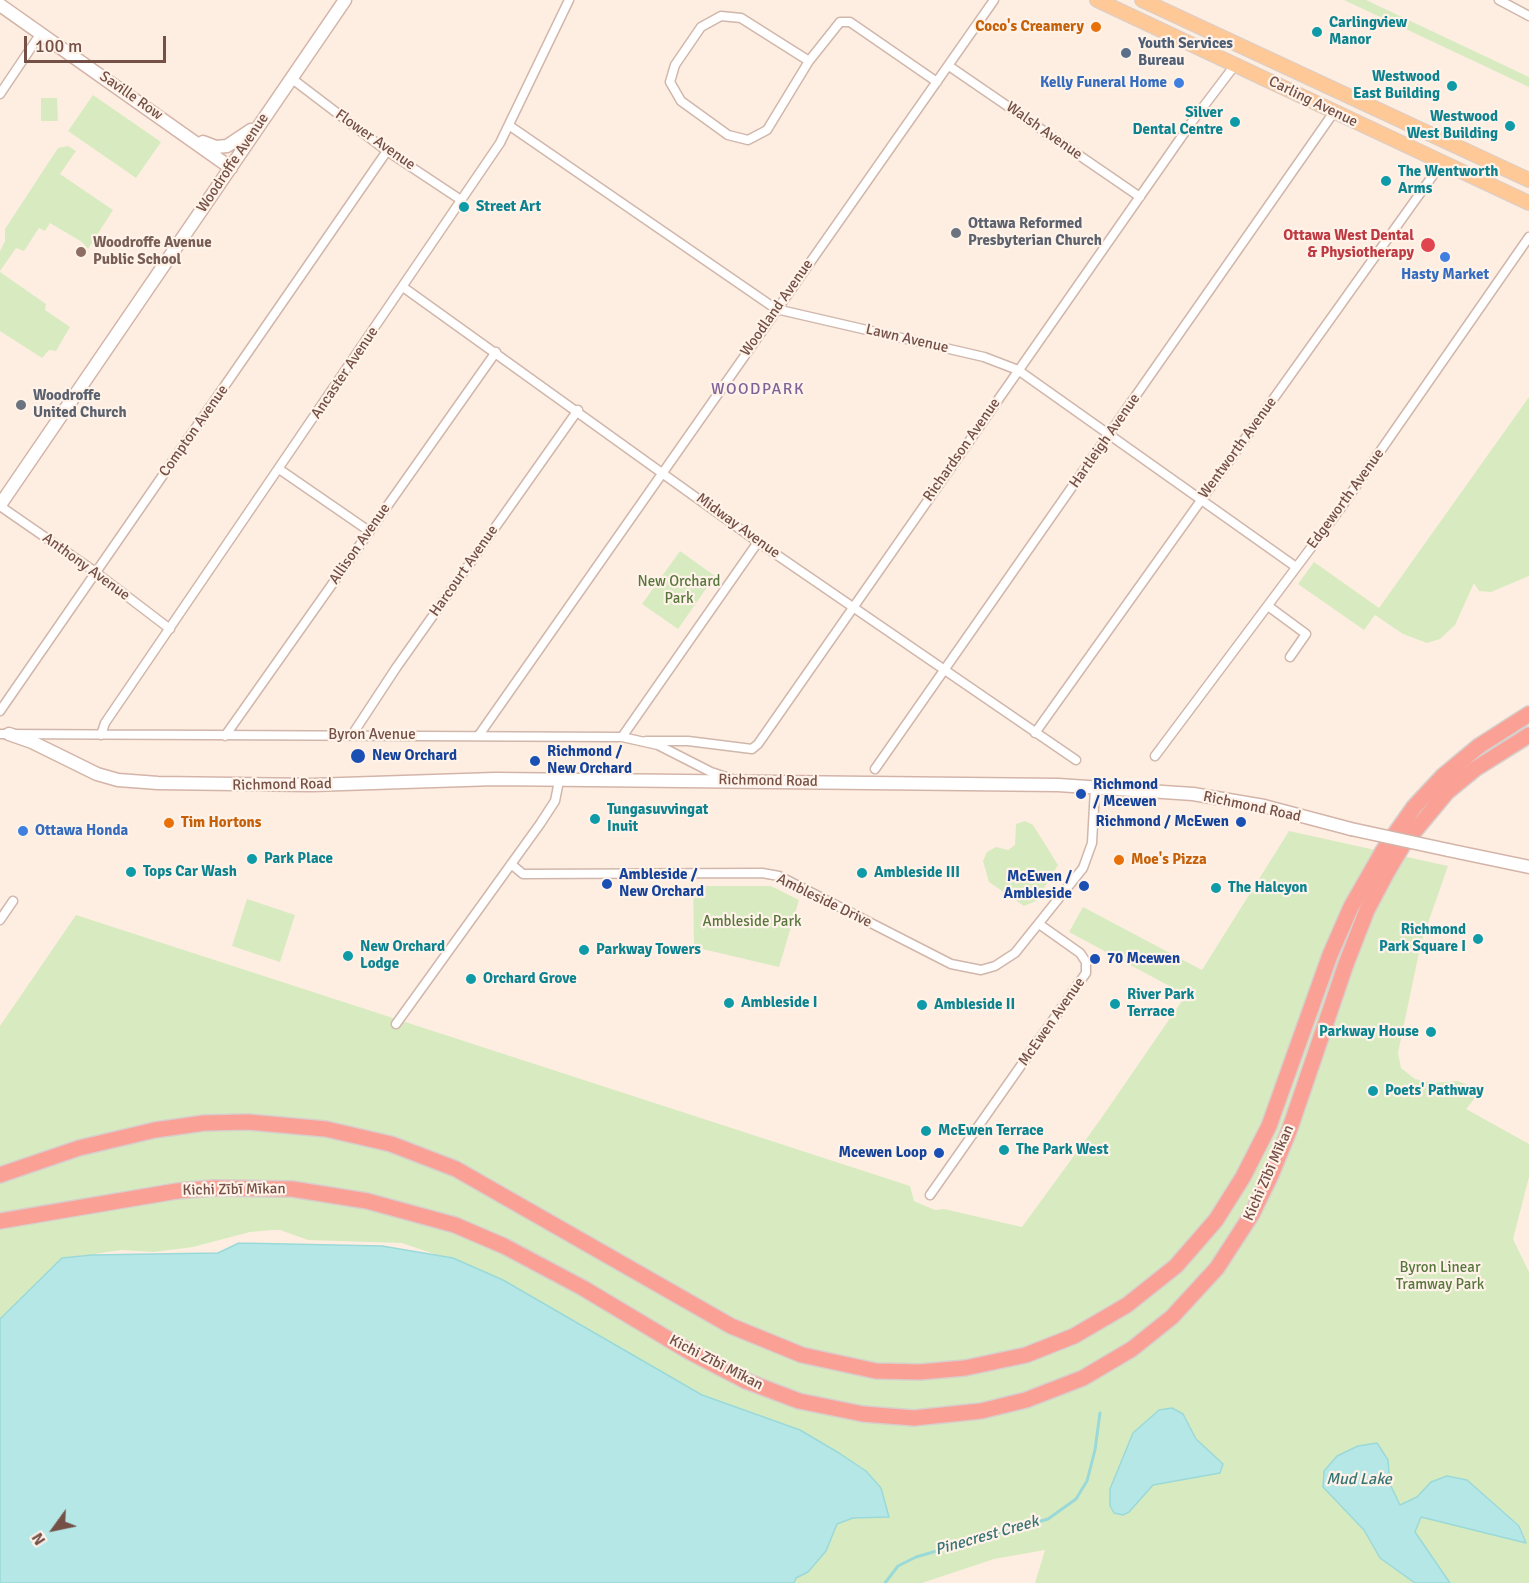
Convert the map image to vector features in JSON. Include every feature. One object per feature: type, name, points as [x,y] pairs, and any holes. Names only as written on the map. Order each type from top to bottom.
[{"type":"highway","name":"Kichi Zībī Mīkan","points":[[0,1175],[79,1148],[155,1130],[204,1123],[248,1122],[326,1129],[391,1144],[456,1169],[731,1326],[802,1355],[876,1371],[920,1372],[965,1368],[1014,1358],[1074,1336],[1127,1305],[1166,1275],[1206,1232],[1243,1177],[1269,1126],[1330,955],[1351,907],[1383,850],[1414,807],[1443,776],[1484,742],[1529,714]]},
{"type":"highway","name":"Kichi Zībī Mīkan","points":[[0,1221],[165,1192],[213,1188],[291,1189],[367,1201],[455,1225],[504,1246],[583,1288],[690,1352],[746,1381],[799,1401],[863,1414],[914,1418],[974,1412],[1026,1400],[1083,1378],[1132,1348],[1172,1317],[1217,1268],[1252,1214],[1271,1175],[1292,1124],[1346,964],[1367,910],[1386,874],[1403,845],[1447,792],[1482,764],[1529,735]]},
{"type":"main road","name":"Woodroffe Avenue","points":[[0,506],[345,0]]},
{"type":"main road","name":"Carling Avenue","points":[[1097,0],[1529,203]]},
{"type":"main road","name":"Carling Avenue","points":[[1142,0],[1164,5],[1529,180]]},
{"type":"main road","name":"Saville Row","points":[[0,5],[231,168]]},
{"type":"main road","points":[[188,137],[216,147],[227,146],[238,141],[261,122]]},
{"type":"main road","name":"Richmond Road","points":[[5,734],[32,742],[97,774],[118,780],[224,786],[495,779],[735,780],[1095,788],[1215,798],[1264,806],[1351,829],[1529,867]]},
{"type":"street","name":"Ancaster Avenue","points":[[101,735],[105,723],[403,287],[510,126],[569,0]]},
{"type":"street","name":"Woodland Avenue","points":[[479,735],[994,0]]},
{"type":"street","points":[[1499,0],[1529,16]]},
{"type":"street","points":[[809,61],[741,18],[721,16],[701,27],[675,65],[670,82],[681,101],[728,135],[748,141],[767,130],[809,61],[840,22],[850,22],[937,82]]},
{"type":"street","points":[[0,93],[41,33]]},
{"type":"street","name":"Richardson Avenue","points":[[646,741],[688,741],[752,749],[762,739],[852,606],[1235,65]]},
{"type":"street","name":"Walsh Avenue","points":[[949,66],[1140,197]]},
{"type":"street","name":"Flower Avenue","points":[[291,78],[387,150],[461,200]]},
{"type":"street","name":"Hartleigh Avenue","points":[[875,769],[1334,112]]},
{"type":"street","name":"Lawn Avenue","points":[[510,126],[776,309],[984,357],[1018,370],[1296,567]]},
{"type":"street","name":"Compton Avenue","points":[[0,711],[94,571],[387,150]]},
{"type":"street","name":"Wentworth Avenue","points":[[1035,733],[1442,164]]},
{"type":"street","name":"Edgeworth Avenue","points":[[1155,756],[1347,500],[1529,237]]},
{"type":"street","name":"Midway Avenue","points":[[403,287],[578,410],[758,542],[1076,760]]},
{"type":"street","name":"Allison Avenue","points":[[225,736],[496,352]]},
{"type":"street","name":"Harcourt Avenue","points":[[352,735],[396,668],[578,410]]},
{"type":"street","points":[[279,469],[369,531]]},
{"type":"street","name":"Anthony Avenue","points":[[0,506],[94,571],[170,629]]},
{"type":"street","points":[[622,737],[758,542]]},
{"type":"street","points":[[1268,606],[1306,634],[1290,657]]},
{"type":"street","name":"Byron Avenue","points":[[5,734],[622,737],[646,741],[711,772],[735,780]]},
{"type":"street","points":[[396,1024],[555,801],[559,781]]},
{"type":"street","points":[[1040,924],[1086,862],[1093,836],[1095,788]]},
{"type":"street","name":"Ambleside Drive","points":[[512,864],[523,874],[762,873],[779,876],[951,964],[972,970],[989,968],[1009,958],[1040,924]]},
{"type":"street","points":[[0,920],[13,901]]},
{"type":"street","name":"McEwen Avenue","points":[[930,1195],[1086,973],[1086,962],[1080,953],[1040,924]]},
{"type":"green space","points":[[1344,0],[1366,0],[1529,77],[1529,87]]},
{"type":"green space","points":[[93,95],[161,142],[136,178],[68,131]]},
{"type":"green space","points":[[41,98],[57,98],[58,121],[41,121]]},
{"type":"green space","points":[[68,146],[76,151],[60,174],[113,210],[88,249],[82,242],[50,223],[45,231],[39,228],[24,251],[16,248],[0,271],[0,251],[5,241],[5,229],[58,148]]},
{"type":"green space","points":[[0,272],[46,304],[45,310],[70,327],[56,351],[49,350],[42,358],[0,331]]},
{"type":"green space","points":[[1529,397],[1529,576],[1491,592],[1479,591],[1474,583],[1455,625],[1440,639],[1427,643],[1403,634],[1375,615],[1364,630],[1298,584],[1314,562],[1379,608]]},
{"type":"green space","name":"New Orchard Park","points":[[680,551],[715,576],[678,629],[642,604]]},
{"type":"green space","points":[[1025,821],[1033,825],[1058,865],[1036,901],[1024,906],[989,882],[983,861],[987,852],[996,847],[1008,850],[1015,845],[1016,824]]},
{"type":"green space","name":"Byron Linear Tramway Park","points":[[1289,831],[1448,866],[1421,943],[1398,1053],[1401,1068],[1415,1079],[1434,1083],[1457,1081],[1466,1084],[1473,1089],[1475,1098],[1466,1109],[1529,1144],[1529,1177],[1513,1239],[1529,1272],[1529,1583],[1450,1583],[1415,1532],[1421,1517],[1526,1543],[1520,1526],[1467,1480],[1447,1476],[1431,1482],[1417,1497],[1400,1505],[1390,1484],[1388,1460],[1323,1487],[1364,1530],[1380,1558],[1415,1583],[1035,1583],[1045,1550],[994,1559],[922,1583],[794,1583],[796,1578],[823,1554],[837,1524],[853,1518],[889,1517],[718,1405],[466,1265],[402,1243],[308,1240],[280,1230],[272,1230],[250,1232],[193,1247],[154,1252],[121,1250],[95,1254],[63,1265],[46,1274],[0,1325],[0,1026],[76,915],[910,1186],[914,1201],[935,1210],[944,1209],[1022,1227],[1100,1120],[1186,995],[1069,932],[1083,907],[1202,970]]},
{"type":"green space","name":"Ambleside Park","points":[[693,886],[771,886],[799,900],[779,967],[694,947]]},
{"type":"green space","points":[[247,899],[295,915],[280,962],[232,946]]},
{"type":"water","points":[[239,1243],[382,1246],[453,1258],[503,1280],[702,1395],[800,1430],[839,1453],[866,1471],[881,1488],[889,1517],[853,1518],[837,1524],[826,1551],[808,1572],[796,1578],[794,1583],[0,1583],[0,1319],[62,1258],[92,1255],[218,1253]]},
{"type":"water","points":[[1172,1408],[1183,1414],[1196,1439],[1223,1464],[1220,1473],[1153,1485],[1129,1512],[1123,1515],[1114,1513],[1110,1506],[1110,1489],[1133,1433],[1159,1410]]},
{"type":"water","name":"Mud Lake","points":[[1377,1443],[1388,1460],[1390,1484],[1400,1505],[1417,1497],[1431,1482],[1447,1476],[1467,1480],[1519,1526],[1526,1543],[1421,1517],[1415,1532],[1450,1583],[1415,1583],[1380,1558],[1364,1530],[1323,1487],[1324,1471],[1337,1456],[1358,1446]]},
{"type":"waterway","name":"Pinecrest Creek","points":[[885,1583],[898,1566],[916,1557],[1048,1519],[1076,1499],[1087,1481],[1095,1450],[1100,1413]]},
{"type":"place","name":"Coco's Creamery","points":[[1096,27]]},
{"type":"place","name":"Carlingview Manor","points":[[1317,32]]},
{"type":"place","name":"Youth Services Bureau","points":[[1126,53]]},
{"type":"place","name":"Kelly Funeral Home","points":[[1179,83]]},
{"type":"place","name":"Westwood East Building","points":[[1452,86]]},
{"type":"place","name":"Silver Dental Centre","points":[[1235,122]]},
{"type":"place","name":"Westwood West Building","points":[[1510,126]]},
{"type":"place","name":"The Wentworth Arms","points":[[1386,181]]},
{"type":"place","name":"Street Art","points":[[464,207]]},
{"type":"place","name":"Ottawa Reformed Presbyterian Church","points":[[956,233]]},
{"type":"place","name":"Ottawa West Dental & Physiotherapy","points":[[1428,245]]},
{"type":"place","name":"Woodroffe Avenue Public School","points":[[81,252]]},
{"type":"place","name":"Hasty Market","points":[[1445,257]]},
{"type":"place","name":"Woodroffe United Church","points":[[21,405]]},
{"type":"place","name":"New Orchard","points":[[358,756]]},
{"type":"place","name":"Richmond / New Orchard","points":[[535,761]]},
{"type":"place","name":"Richmond / Mcewen","points":[[1081,794]]},
{"type":"place","name":"Tungasuvvingat Inuit","points":[[595,819]]},
{"type":"place","name":"Richmond / McEwen","points":[[1241,822]]},
{"type":"place","name":"Tim Hortons","points":[[169,823]]},
{"type":"place","name":"Ottawa Honda","points":[[23,831]]},
{"type":"place","name":"Park Place","points":[[252,859]]},
{"type":"place","name":"Moe's Pizza","points":[[1119,860]]},
{"type":"place","name":"Tops Car Wash","points":[[131,872]]},
{"type":"place","name":"Ambleside III","points":[[862,873]]},
{"type":"place","name":"Ambleside / New Orchard","points":[[607,884]]},
{"type":"place","name":"McEwen / Ambleside","points":[[1084,886]]},
{"type":"place","name":"The Halcyon","points":[[1216,888]]},
{"type":"place","name":"Richmond Park Square I","points":[[1478,939]]},
{"type":"place","name":"Parkway Towers","points":[[584,950]]},
{"type":"place","name":"New Orchard Lodge","points":[[348,956]]},
{"type":"place","name":"70 Mcewen","points":[[1095,959]]},
{"type":"place","name":"Orchard Grove","points":[[471,979]]},
{"type":"place","name":"Ambleside I","points":[[729,1003]]},
{"type":"place","name":"River Park Terrace","points":[[1115,1004]]},
{"type":"place","name":"Ambleside II","points":[[922,1005]]},
{"type":"place","name":"Parkway House","points":[[1431,1032]]},
{"type":"place","name":"Poets' Pathway","points":[[1373,1091]]},
{"type":"place","name":"McEwen Terrace","points":[[926,1131]]},
{"type":"place","name":"The Park West","points":[[1004,1150]]},
{"type":"place","name":"Mcewen Loop","points":[[939,1153]]},
{"type":"district","name":"WOODPARK","points":[[758,390]]}]
